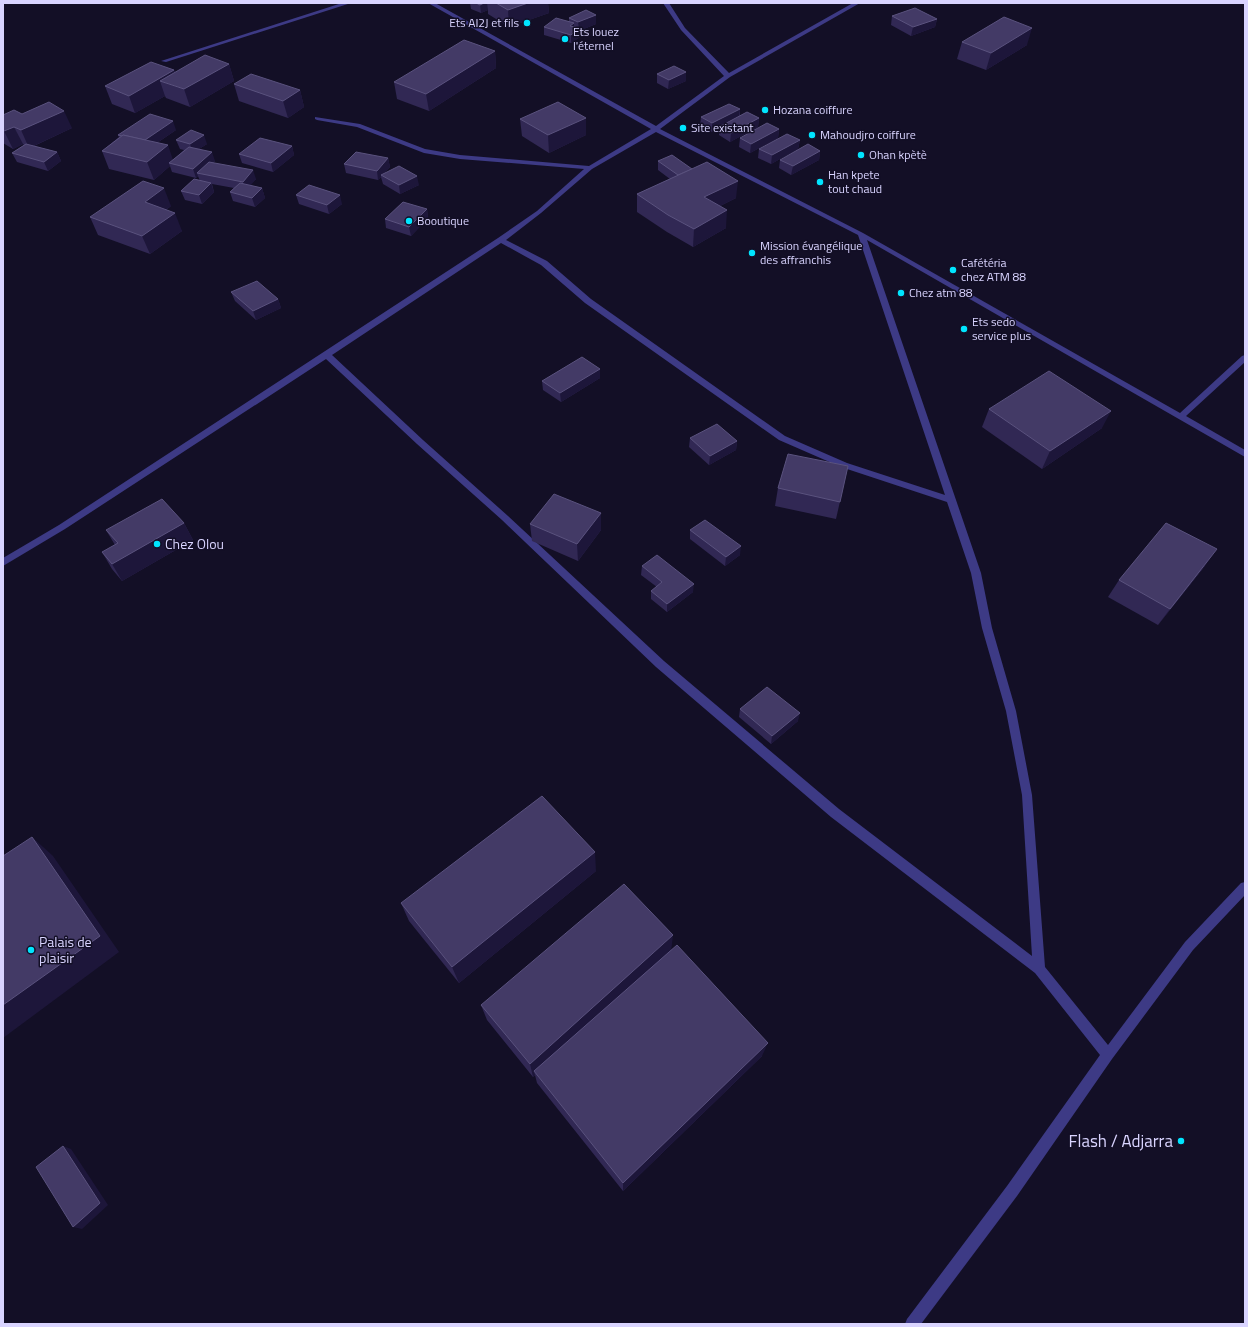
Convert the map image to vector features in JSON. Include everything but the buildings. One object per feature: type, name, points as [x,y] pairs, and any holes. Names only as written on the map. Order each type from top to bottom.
[{"type":"street","points":[[164,61],[348,3]]},
{"type":"street","points":[[431,3],[656,129],[861,234],[1245,454]]},
{"type":"street","points":[[666,3],[683,29],[728,76]]},
{"type":"street","points":[[3,562],[62,527],[501,240],[539,212],[590,168],[656,129],[728,76],[857,3]]},
{"type":"street","points":[[317,118],[358,125],[424,151],[460,157],[590,168]]},
{"type":"street","points":[[861,234],[976,573],[987,628],[1011,711],[1027,795],[1039,969]]},
{"type":"street","points":[[501,240],[544,263],[588,301],[782,438],[814,454],[854,469],[951,500]]},
{"type":"street","points":[[327,355],[420,442],[505,518],[660,664],[835,813],[1039,969],[1108,1055]]},
{"type":"street","points":[[1180,417],[1245,358]]},
{"type":"street","points":[[912,1324],[1012,1190],[1108,1055],[1189,946],[1245,887]]},
{"type":"place","name":"Ets AI2J et fils","points":[[527,23]]},
{"type":"place","name":"Ets louez l'éternel","points":[[565,39]]},
{"type":"place","name":"Hozana coiffure","points":[[765,110]]},
{"type":"place","name":"Site existant","points":[[683,128]]},
{"type":"place","name":"Mahoudjro coiffure","points":[[812,135]]},
{"type":"place","name":"Ohan kpètè","points":[[861,155]]},
{"type":"place","name":"Han kpete tout chaud","points":[[820,182]]},
{"type":"place","name":"Booutique","points":[[409,221]]},
{"type":"place","name":"Mission évangélique des affranchis","points":[[752,253]]},
{"type":"place","name":"Cafétéria chez ATM 88","points":[[953,270]]},
{"type":"place","name":"Chez atm 88","points":[[901,293]]},
{"type":"place","name":"Ets sedo service plus","points":[[964,329]]},
{"type":"place","name":"Chez Olou","points":[[157,544]]},
{"type":"place","name":"Palais de plaisir","points":[[31,950]]},
{"type":"place","name":"Flash / Adjarra","points":[[1181,1141]]}]
